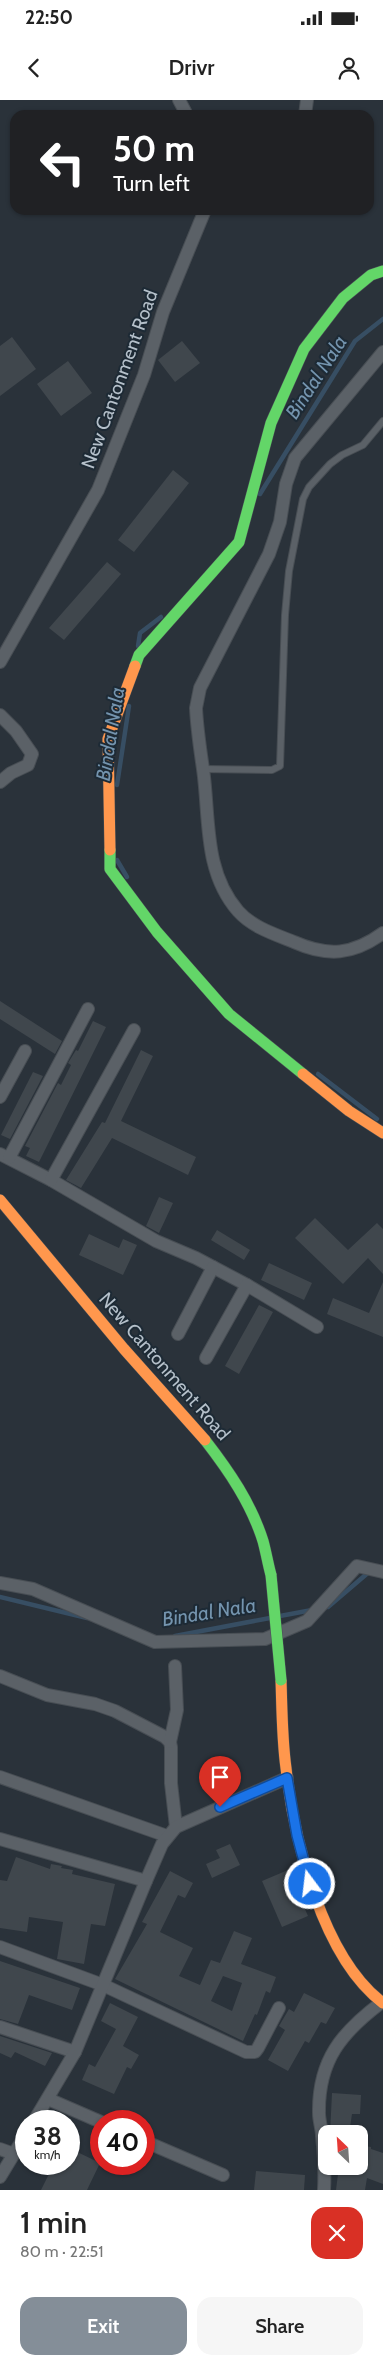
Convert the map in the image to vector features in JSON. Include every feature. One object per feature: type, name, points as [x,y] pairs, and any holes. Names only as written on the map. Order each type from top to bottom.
[{"type":"street","name":"New Cantonment Road","points":[[0,662],[98,490],[144,375],[163,312],[203,215]]},
{"type":"street","points":[[383,271],[371,275],[343,298],[304,349],[271,423],[239,542],[139,655],[108,739],[110,869],[157,932],[229,1014],[349,1111],[383,1133]]},
{"type":"street","points":[[383,352],[295,458],[286,484],[280,522],[269,554],[200,688],[196,708],[198,746],[203,769],[207,831],[216,869],[225,891],[238,911],[261,929],[301,945],[332,953],[351,951],[372,941],[383,933]]},
{"type":"street","points":[[0,715],[20,736],[32,754],[28,764],[11,773],[0,782]]},
{"type":"street","points":[[88,1009],[4,1156],[51,1180],[156,1240],[247,1285],[318,1326]]},
{"type":"street","points":[[51,1180],[134,1030]]},
{"type":"street","points":[[0,1097],[25,1051]]},
{"type":"street","name":"New Cantonment Road","points":[[0,1200],[125,1350],[211,1447],[233,1478],[249,1509],[263,1540],[271,1575],[281,1680],[287,1778],[297,1835],[310,1884],[326,1925],[349,1968],[383,2002]]},
{"type":"street","points":[[178,1334],[213,1267]]},
{"type":"street","points":[[206,1358],[247,1285]]},
{"type":"street","points":[[0,1583],[33,1589],[156,1642],[265,1638],[307,1622],[357,1566],[383,1572]]},
{"type":"street","points":[[175,1666],[177,1710],[170,1742],[171,1783],[176,1827]]},
{"type":"street","points":[[0,1676],[47,1695],[80,1700],[115,1711],[161,1734],[170,1742]]},
{"type":"street","points":[[0,1776],[167,1836]]},
{"type":"street","points":[[41,2110],[75,2052],[146,1881],[167,1836],[176,1827],[287,1778]]},
{"type":"street","points":[[0,1839],[146,1881]]},
{"type":"street","points":[[0,1947],[103,1985],[250,2053],[258,2048],[279,2008]]},
{"type":"street","points":[[324,2190],[323,2145],[319,2114],[320,2097],[328,2060],[339,2040],[360,2018],[383,2002]]},
{"type":"street","points":[[0,2027],[75,2052]]},
{"type":"street","points":[[48,2099],[90,2117]]},
{"type":"street","points":[[155,2146],[223,2175]]},
{"type":"street","points":[[0,2149],[14,2154],[0,2177]]},
{"type":"lane","points":[[203,769],[272,770],[280,766],[285,615],[289,571],[303,499],[309,487],[324,469],[342,455],[363,445],[383,421]]},
{"type":"building","points":[[12,337],[36,369],[0,396],[0,346]]},
{"type":"building","points":[[182,341],[200,363],[175,382],[158,360]]},
{"type":"building","points":[[68,361],[92,393],[61,416],[37,384]]},
{"type":"building","points":[[173,470],[189,483],[134,552],[118,540]]},
{"type":"building","points":[[107,562],[121,574],[64,640],[49,628]]},
{"type":"building","points":[[0,1001],[62,1041],[55,1054],[0,1019]]},
{"type":"building","points":[[93,1021],[106,1027],[39,1162],[26,1156],[30,1148],[25,1146],[58,1083],[61,1085],[71,1065],[68,1063],[76,1050],[78,1051]]},
{"type":"building","points":[[141,1050],[153,1056],[121,1121],[196,1157],[188,1175],[112,1138],[81,1188],[66,1180],[102,1122],[105,1123]]},
{"type":"building","points":[[33,1072],[43,1076],[10,1139],[1,1135]]},
{"type":"building","points":[[159,1197],[173,1203],[159,1233],[146,1226]]},
{"type":"building","points":[[315,1218],[348,1250],[377,1223],[383,1229],[383,1274],[368,1258],[343,1284],[295,1238]]},
{"type":"building","points":[[217,1230],[250,1250],[244,1260],[211,1240]]},
{"type":"building","points":[[89,1234],[119,1248],[123,1239],[137,1245],[123,1275],[79,1255]]},
{"type":"building","points":[[269,1263],[312,1283],[304,1300],[261,1280]]},
{"type":"building","points":[[383,1282],[383,1337],[327,1314],[333,1298],[369,1313]]},
{"type":"building","points":[[259,1305],[273,1312],[239,1374],[225,1366]]},
{"type":"building","points":[[230,1844],[240,1865],[212,1878],[206,1864],[220,1858],[216,1850]]},
{"type":"building","points":[[16,1857],[50,1869],[51,1864],[62,1866],[61,1868],[73,1870],[72,1874],[115,1884],[105,1926],[91,1924],[84,1964],[57,1959],[63,1922],[29,1917],[27,1932],[0,1928],[0,1880],[7,1881]]},
{"type":"building","points":[[288,1870],[308,1916],[282,1927],[262,1881]]},
{"type":"building","points":[[170,1871],[193,1883],[185,1898],[178,1895],[160,1932],[193,1948],[179,1976],[200,1985],[211,1960],[220,1963],[234,1931],[252,1938],[241,1964],[276,1977],[270,1993],[266,1991],[257,2015],[255,2014],[243,2041],[115,1979],[147,1924],[142,1922]],"holes":[[[223,1976],[242,1983],[232,2011],[211,2001]]]},
{"type":"building","points":[[0,1961],[80,1988],[72,2010],[29,1995],[18,2024],[0,2019]]},
{"type":"building","points":[[304,1993],[335,2008],[326,2024],[321,2022],[309,2043],[305,2041],[288,2071],[268,2060],[285,2030],[279,2026],[289,2009],[294,2012]]},
{"type":"building","points":[[110,2003],[138,2017],[123,2046],[139,2055],[131,2069],[127,2067],[114,2094],[82,2080],[89,2064],[95,2067],[116,2029],[101,2021]]},
{"type":"building","points":[[0,2036],[52,2053],[45,2066],[15,2052],[11,2058],[0,2053]]},
{"type":"building","points":[[332,2093],[361,2095],[360,2114],[352,2114],[350,2125],[330,2125]]},
{"type":"building","points":[[368,2146],[383,2153],[383,2184],[367,2178],[365,2190],[336,2190],[338,2175],[368,2175]]},
{"type":"building","points":[[80,2153],[90,2158],[90,2175],[94,2175],[87,2190],[41,2190],[48,2175],[80,2175]]},
{"type":"building","points":[[256,2171],[305,2175],[304,2190],[254,2190]]},
{"type":"waterway","name":"Bindal Nala","points":[[260,494],[355,341],[383,319]]},
{"type":"waterway","name":"Bindal Nala","points":[[138,646],[140,633],[161,617]]},
{"type":"waterway","name":"Bindal Nala","points":[[117,785],[129,706]]},
{"type":"waterway","name":"Bindal Nala","points":[[117,860],[127,877]]},
{"type":"waterway","name":"Bindal Nala","points":[[318,1074],[377,1119]]},
{"type":"waterway","name":"Bindal Nala","points":[[324,1607],[328,1607],[369,1572],[372,1573]]},
{"type":"waterway","name":"Bindal Nala","points":[[0,1597],[87,1618]]},
{"type":"waterway","name":"Bindal Nala","points":[[280,1616],[312,1610]]},
{"type":"waterway","name":"Bindal Nala","points":[[175,1636],[270,1618]]},
{"type":"traffic: fast","points":[[135,666],[139,655],[239,542],[271,423],[304,349],[343,298],[371,275],[383,271]]},
{"type":"traffic: fast","points":[[110,850],[110,869],[157,932],[229,1014],[303,1074]]},
{"type":"traffic: fast","points":[[205,1440],[246,1501],[263,1541],[271,1575]]},
{"type":"traffic: fast","points":[[271,1575],[281,1680]]},
{"type":"traffic: slow","points":[[110,850],[108,739],[135,666]]},
{"type":"traffic: slow","points":[[303,1074],[349,1111],[383,1133]]},
{"type":"traffic: slow","points":[[0,1200],[124,1349],[205,1440]]},
{"type":"traffic: slow","points":[[281,1680],[286,1768],[296,1829],[304,1862],[328,1927],[343,1957],[362,1983],[383,2003]]},
{"type":"route","points":[[220,1807],[287,1778],[297,1835],[310,1884]]}]
